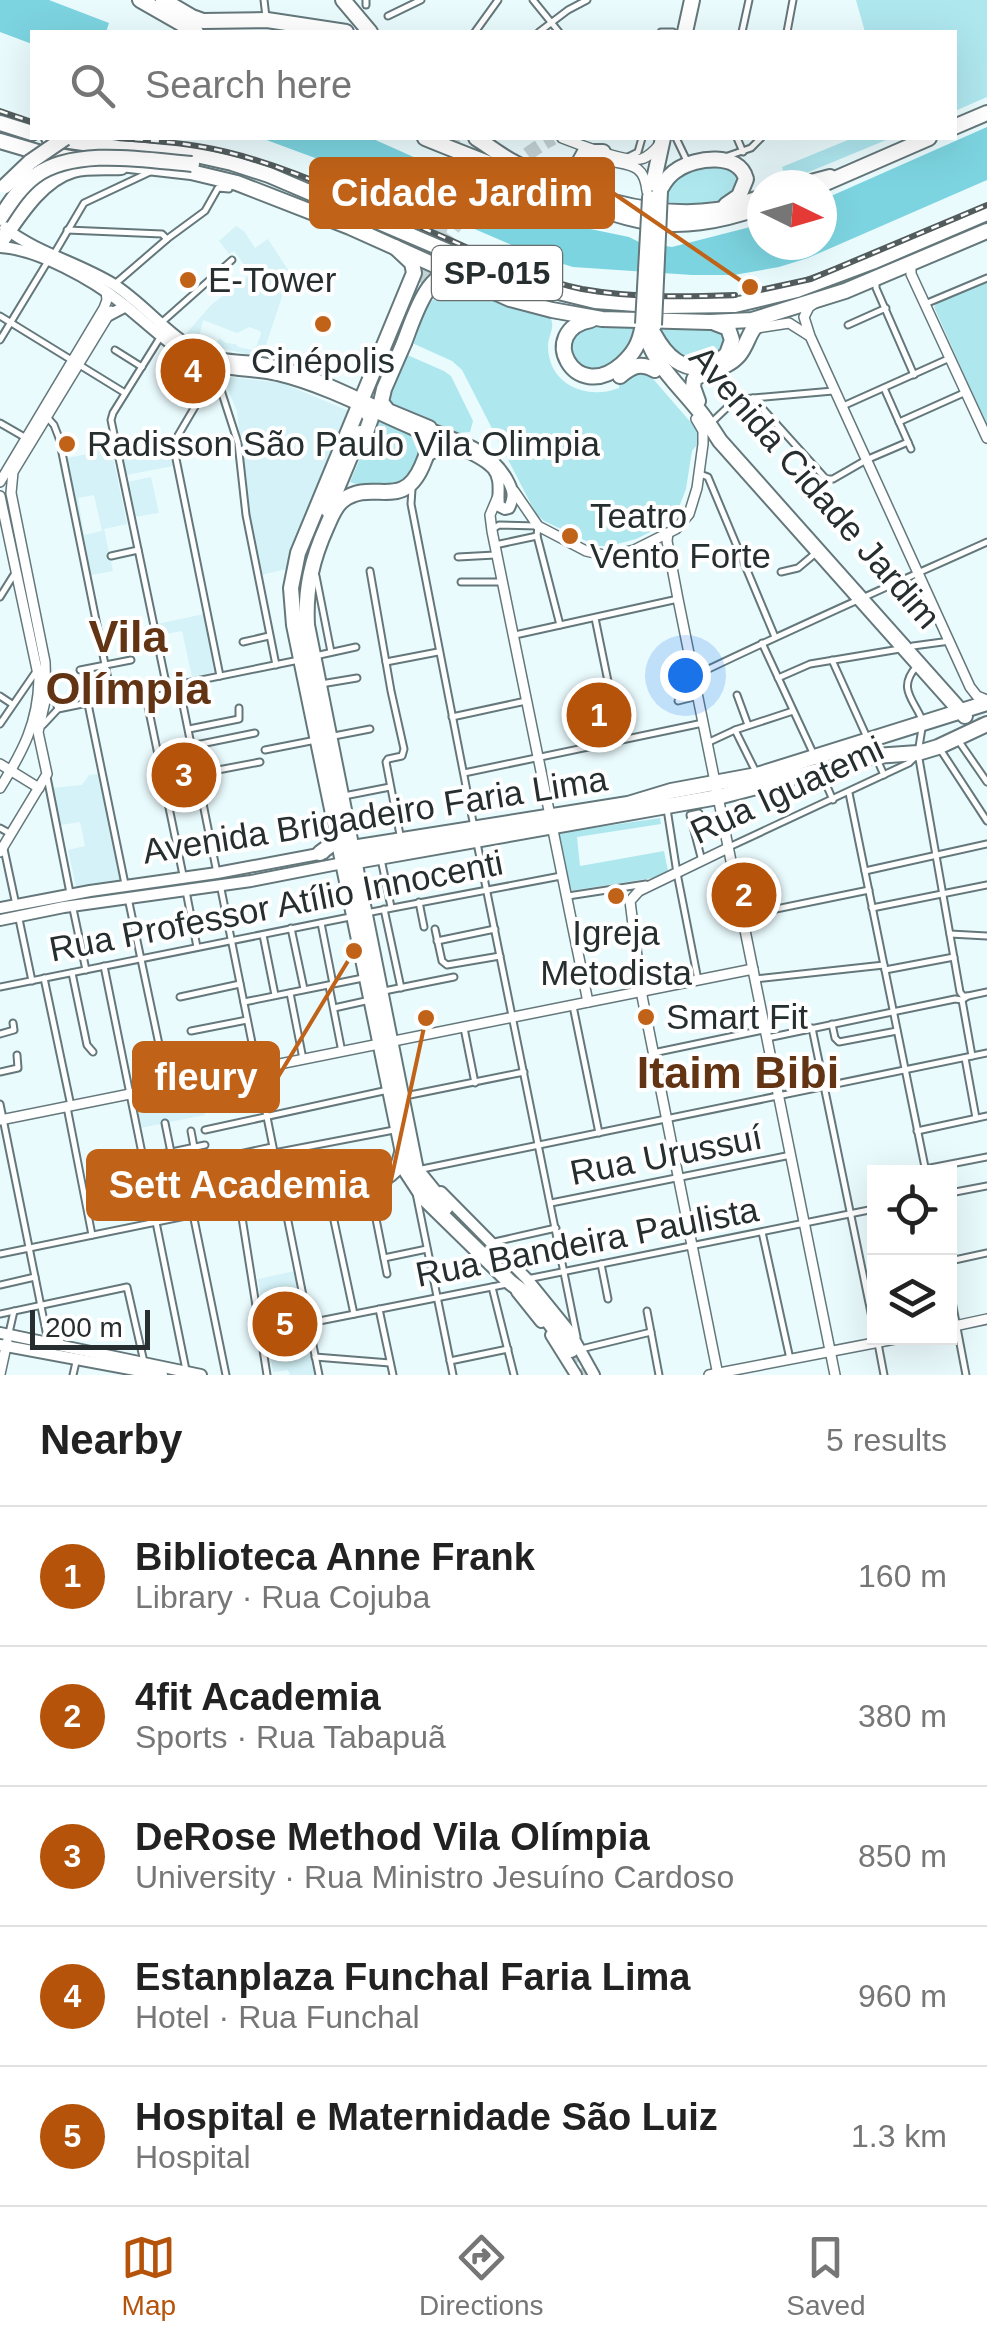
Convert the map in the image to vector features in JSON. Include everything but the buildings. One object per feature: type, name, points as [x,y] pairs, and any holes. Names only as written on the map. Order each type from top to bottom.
[{"type":"highway","points":[[140,0],[192,30]]},
{"type":"highway","points":[[163,0],[203,21],[261,19],[333,30]]},
{"type":"highway","points":[[342,0],[367,30]]},
{"type":"highway","points":[[685,30],[692,0]]},
{"type":"highway","points":[[694,30],[700,0]]},
{"type":"highway","points":[[168,16],[210,28],[261,19]]},
{"type":"highway","points":[[957,126],[987,113]]},
{"type":"highway","points":[[0,123],[30,132]]},
{"type":"highway","points":[[0,139],[62,147],[96,146]]},
{"type":"highway","points":[[0,139],[54,155],[191,172],[237,183],[372,228],[554,308],[664,315],[766,315]]},
{"type":"highway","name":"SP-015","points":[[61,140],[169,151],[248,168],[294,186],[372,228],[533,286],[624,303],[712,307],[770,298],[872,262],[987,212]]},
{"type":"highway","points":[[2,189],[30,162],[62,140]]},
{"type":"highway","name":"SP-015","points":[[431,140],[616,216],[651,224],[702,223],[747,211]]},
{"type":"highway","points":[[444,140],[497,166]]},
{"type":"highway","points":[[479,140],[511,161],[593,196],[671,212],[714,210],[747,199]]},
{"type":"highway","points":[[668,140],[655,193],[649,327],[636,348],[607,375],[579,374],[566,360],[565,340],[574,325],[602,320],[710,322],[745,321],[908,269],[933,247],[987,228]]},
{"type":"highway","points":[[837,178],[924,140]]},
{"type":"highway","points":[[714,210],[738,196],[745,185],[740,145]]},
{"type":"highway","points":[[740,145],[749,170]]},
{"type":"highway","points":[[532,170],[569,175],[575,170],[581,148],[606,156]]},
{"type":"highway","points":[[593,196],[584,180],[584,168],[606,156]]},
{"type":"highway","points":[[2,233],[20,190],[29,180],[62,162],[100,159],[192,164],[294,186]]},
{"type":"highway","points":[[655,193],[675,170],[688,164],[718,160],[737,164],[745,174]]},
{"type":"highway","points":[[2,233],[42,190],[66,172],[132,166]]},
{"type":"highway","points":[[837,176],[850,173]]},
{"type":"highway","points":[[372,228],[412,263],[414,272],[298,552],[291,600],[307,658],[407,1151],[389,1175]]},
{"type":"highway","points":[[395,247],[489,290]]},
{"type":"highway","points":[[300,625],[309,576],[338,504],[351,496],[408,487],[428,454],[429,432],[388,412],[381,400],[426,292],[443,274],[456,270],[554,302],[562,322],[559,356],[581,381],[599,384],[616,380],[635,366],[670,371],[766,488],[837,566]]},
{"type":"highway","points":[[402,347],[401,339],[409,321],[428,292],[441,282],[455,281],[602,320]]},
{"type":"highway","points":[[508,286],[574,302],[613,306],[624,303]]},
{"type":"highway","points":[[649,327],[666,352],[680,365],[693,368],[730,358],[744,334],[758,322],[784,311]]},
{"type":"highway","points":[[389,334],[402,316],[409,321]]},
{"type":"highway","points":[[710,322],[728,328],[732,340],[727,354],[715,365]]},
{"type":"highway","name":"Avenida Cidade Jardim","points":[[649,327],[644,349],[696,419],[766,488],[818,551],[865,598]]},
{"type":"highway","name":"Avenida Cidade Jardim","points":[[649,327],[648,344],[657,362],[704,416],[720,441]]},
{"type":"highway","points":[[698,400],[692,387],[694,379],[732,362],[744,348],[752,329]]},
{"type":"highway","points":[[570,373],[583,380],[601,380],[638,360]]},
{"type":"highway","points":[[659,367],[720,441]]},
{"type":"highway","name":"Avenida Cidade Jardim","points":[[659,367],[698,400],[865,598],[983,729]]},
{"type":"highway","points":[[362,401],[371,416],[370,423],[347,485],[371,492]]},
{"type":"highway","points":[[291,600],[298,567],[358,432],[305,566],[300,584],[300,625]]},
{"type":"highway","points":[[428,454],[448,444]]},
{"type":"highway","name":"Avenida Cidade Jardim","points":[[909,647],[948,697],[966,711]]},
{"type":"highway","points":[[307,658],[318,685],[324,739],[341,797],[342,829],[320,854]]},
{"type":"highway","points":[[941,718],[948,697]]},
{"type":"highway","name":"Avenida Brigadeiro Faria Lima","points":[[818,764],[866,740],[987,702]]},
{"type":"highway","name":"Avenida Brigadeiro Faria Lima","points":[[347,856],[430,845],[438,839],[551,822],[628,804],[668,806],[818,764],[918,753],[983,729]]},
{"type":"highway","points":[[668,806],[672,797],[685,788]]},
{"type":"highway","name":"Avenida Brigadeiro Faria Lima","points":[[652,803],[685,788],[717,791]]},
{"type":"highway","points":[[342,829],[376,853],[362,867],[358,883],[366,977],[376,996]]},
{"type":"highway","points":[[347,856],[358,883]]},
{"type":"highway","points":[[396,1093],[397,1129],[419,1174],[435,1195],[494,1249]]},
{"type":"highway","points":[[407,1151],[424,1161],[419,1174],[423,1207],[524,1291],[577,1348]]},
{"type":"main road","points":[[2,233],[11,248],[51,257]]},
{"type":"main road","points":[[2,233],[112,291],[161,330],[182,339],[195,354]]},
{"type":"main road","points":[[112,291],[126,306],[195,354],[224,365],[282,376],[388,412]]},
{"type":"main road","points":[[110,315],[126,306]]},
{"type":"main road","points":[[216,384],[224,365]]},
{"type":"main road","points":[[362,401],[491,458],[514,491],[512,504],[507,509],[499,506],[499,484],[493,469],[429,432]]},
{"type":"main road","name":"Avenida Brigadeiro Faria Lima","points":[[127,892],[144,884],[320,854],[347,856]]},
{"type":"main road","name":"Avenida Brigadeiro Faria Lima","points":[[0,908],[17,910],[127,892],[186,892],[271,877],[347,856]]},
{"type":"main road","points":[[271,863],[271,877]]},
{"type":"main road","name":"Avenida Brigadeiro Faria Lima","points":[[0,920],[17,910]]},
{"type":"main road","points":[[494,1249],[528,1279],[562,1320],[593,1374]]},
{"type":"main road","points":[[511,1283],[577,1374]]},
{"type":"main road","points":[[4,1340],[201,1375]]},
{"type":"main road","points":[[4,1340],[48,1343],[154,1374]]},
{"type":"street","points":[[261,19],[264,0]]},
{"type":"street","points":[[388,16],[421,0]]},
{"type":"street","points":[[476,30],[498,0]]},
{"type":"street","points":[[533,0],[557,30]]},
{"type":"street","points":[[542,30],[587,0]]},
{"type":"street","points":[[742,30],[749,0]]},
{"type":"street","points":[[787,30],[793,0]]},
{"type":"street","points":[[566,140],[581,148]]},
{"type":"street","points":[[626,158],[638,152],[642,140]]},
{"type":"street","points":[[606,156],[640,160],[667,140]]},
{"type":"street","points":[[669,140],[688,164]]},
{"type":"street","points":[[718,160],[740,145]]},
{"type":"street","points":[[606,156],[644,173],[655,193]]},
{"type":"street","points":[[0,340],[84,203],[157,168]]},
{"type":"street","points":[[86,970],[38,732],[46,697],[11,493],[13,472],[118,279],[205,211],[218,188],[229,189]]},
{"type":"street","points":[[67,230],[162,234],[167,239]]},
{"type":"street","points":[[167,688],[111,420],[161,330],[232,260]]},
{"type":"street","points":[[908,269],[987,438]]},
{"type":"street","points":[[876,278],[914,376]]},
{"type":"street","points":[[925,304],[987,278]]},
{"type":"street","points":[[75,362],[110,315],[112,291]]},
{"type":"street","points":[[819,300],[805,314],[810,336],[974,693],[987,702]]},
{"type":"street","points":[[848,326],[886,308]]},
{"type":"street","points":[[0,316],[125,393]]},
{"type":"street","points":[[752,329],[789,324],[810,336]]},
{"type":"street","points":[[115,350],[142,366]]},
{"type":"street","points":[[195,354],[216,384],[238,443],[246,516],[276,665]]},
{"type":"street","points":[[841,406],[950,358]]},
{"type":"street","points":[[216,384],[174,442],[220,676]]},
{"type":"street","points":[[753,398],[821,475],[833,479],[866,460],[909,446],[884,388]]},
{"type":"street","points":[[714,420],[732,402],[834,391]]},
{"type":"street","points":[[900,422],[966,392]]},
{"type":"street","points":[[0,480],[44,414]]},
{"type":"street","points":[[44,414],[54,424],[59,438],[112,699]]},
{"type":"street","points":[[492,531],[499,525],[538,529],[586,551],[608,556],[634,550],[676,529],[688,514],[700,474],[703,436],[696,419]]},
{"type":"street","points":[[0,423],[26,438]]},
{"type":"street","points":[[0,480],[13,472]]},
{"type":"street","points":[[700,474],[708,477],[775,637]]},
{"type":"street","points":[[408,487],[577,1348],[651,1332]]},
{"type":"street","points":[[514,491],[538,529],[560,625]]},
{"type":"street","points":[[0,496],[4,530],[56,711]]},
{"type":"street","points":[[498,496],[490,515],[492,531],[588,1002]]},
{"type":"street","points":[[328,523],[316,576],[331,652]]},
{"type":"street","points":[[458,556],[496,550],[538,529]]},
{"type":"street","points":[[4,530],[21,541]]},
{"type":"street","points":[[668,533],[678,599],[835,1375]]},
{"type":"street","points":[[694,676],[987,542]]},
{"type":"street","points":[[111,556],[138,550]]},
{"type":"street","points":[[782,572],[798,568],[818,551]]},
{"type":"street","points":[[0,597],[16,571]]},
{"type":"street","points":[[370,571],[404,752],[386,764],[404,846]]},
{"type":"street","points":[[461,582],[502,582]]},
{"type":"street","points":[[513,635],[678,599]]},
{"type":"street","points":[[594,618],[620,740]]},
{"type":"street","points":[[242,642],[269,636]]},
{"type":"street","points":[[778,678],[794,669],[832,660],[950,641]]},
{"type":"street","points":[[762,643],[832,800]]},
{"type":"street","points":[[38,732],[56,711],[356,648]]},
{"type":"street","points":[[386,662],[438,652]]},
{"type":"street","points":[[80,670],[131,660]]},
{"type":"street","points":[[832,660],[884,775]]},
{"type":"street","points":[[919,664],[910,675],[907,690],[924,722],[918,753],[962,997],[976,1118]]},
{"type":"street","points":[[0,724],[43,667]]},
{"type":"street","points":[[318,685],[357,678]]},
{"type":"street","points":[[0,788],[25,747],[34,716],[33,684]]},
{"type":"street","points":[[179,685],[319,1375]]},
{"type":"street","points":[[145,692],[184,878]]},
{"type":"street","points":[[736,695],[748,725]]},
{"type":"street","points":[[0,696],[12,704]]},
{"type":"street","points":[[678,700],[698,696]]},
{"type":"street","points":[[452,717],[526,701]]},
{"type":"street","points":[[88,704],[160,1049]]},
{"type":"street","points":[[188,730],[239,719],[238,708]]},
{"type":"street","points":[[707,743],[794,711]]},
{"type":"street","points":[[464,773],[703,723]]},
{"type":"street","points":[[265,750],[370,728]]},
{"type":"street","points":[[735,730],[770,802]]},
{"type":"street","points":[[191,746],[255,733]]},
{"type":"street","points":[[956,738],[987,782]]},
{"type":"street","points":[[25,747],[33,744],[41,751]]},
{"type":"street","points":[[938,746],[987,821]]},
{"type":"street","name":"Rua Iguatemi","points":[[630,901],[634,894],[658,881],[909,763],[918,753]]},
{"type":"street","points":[[197,774],[260,762]]},
{"type":"street","points":[[0,764],[38,788]]},
{"type":"street","points":[[32,980],[2,849],[46,774]]},
{"type":"street","points":[[341,797],[390,787]]},
{"type":"street","points":[[849,792],[924,1165]]},
{"type":"street","points":[[668,806],[676,873],[698,980]]},
{"type":"street","points":[[699,813],[690,815],[702,861]]},
{"type":"street","points":[[0,828],[10,834]]},
{"type":"street","points":[[864,871],[987,844]]},
{"type":"street","points":[[376,853],[401,988]]},
{"type":"street","name":"Rua Professor Atílio Innocenti","points":[[0,987],[562,876]]},
{"type":"street","points":[[566,897],[658,881]]},
{"type":"street","points":[[872,908],[987,885]]},
{"type":"street","points":[[628,887],[641,991],[715,1374],[867,1342]]},
{"type":"street","points":[[742,916],[868,890]]},
{"type":"street","points":[[186,892],[197,947]]},
{"type":"street","points":[[419,902],[424,927]]},
{"type":"street","points":[[321,922],[342,1052]]},
{"type":"street","points":[[291,928],[304,990]]},
{"type":"street","points":[[435,929],[442,961],[447,965],[500,956]]},
{"type":"street","points":[[437,941],[495,929]]},
{"type":"street","points":[[263,934],[275,996]]},
{"type":"street","points":[[950,934],[987,936]]},
{"type":"street","points":[[2,1120],[698,980],[884,968],[954,957]]},
{"type":"street","points":[[104,966],[187,1373]]},
{"type":"street","points":[[72,972],[87,1045],[93,1052]]},
{"type":"street","points":[[244,1002],[366,977]]},
{"type":"street","points":[[334,1008],[454,977]]},
{"type":"street","points":[[44,978],[92,1235]]},
{"type":"street","points":[[180,997],[240,984]]},
{"type":"street","points":[[653,1053],[812,1028],[987,992]]},
{"type":"street","points":[[290,993],[303,1060]]},
{"type":"street","points":[[573,1006],[598,1133]]},
{"type":"street","points":[[191,1031],[248,1020]]},
{"type":"street","points":[[0,1034],[14,1030],[13,1023]]},
{"type":"street","points":[[832,1024],[839,1042],[897,1031]]},
{"type":"street","points":[[464,1028],[475,1082]]},
{"type":"street","points":[[812,1028],[867,1289]]},
{"type":"street","points":[[0,1254],[368,1179],[419,1174],[987,1053]]},
{"type":"street","points":[[0,1072],[18,1068],[17,1055]]},
{"type":"street","points":[[206,1130],[524,1072]]},
{"type":"street","points":[[0,1104],[48,1343]]},
{"type":"street","points":[[917,1131],[987,1116]]},
{"type":"street","points":[[165,1123],[184,1216]]},
{"type":"street","points":[[212,1160],[397,1129]]},
{"type":"street","points":[[191,1131],[194,1147]]},
{"type":"street","points":[[143,1158],[205,1145]]},
{"type":"street","name":"Rua Urussuí","points":[[550,1203],[791,1156]]},
{"type":"street","points":[[950,1165],[987,1156]]},
{"type":"street","points":[[228,1174],[238,1205],[267,1375]]},
{"type":"street","points":[[202,1178],[208,1211]]},
{"type":"street","points":[[368,1179],[388,1274]]},
{"type":"street","points":[[256,1201],[250,1182],[262,1180]]},
{"type":"street","points":[[957,1192],[987,1186]]},
{"type":"street","points":[[327,1188],[354,1314]]},
{"type":"street","points":[[122,1204],[151,1198]]},
{"type":"street","points":[[423,1207],[427,1249],[453,1375]]},
{"type":"street","name":"Rua Bandeira Paulista","points":[[308,1323],[867,1210]]},
{"type":"street","points":[[194,1214],[226,1375]]},
{"type":"street","points":[[494,1249],[556,1228]]},
{"type":"street","points":[[762,1232],[790,1359]]},
{"type":"street","points":[[384,1258],[427,1249]]},
{"type":"street","points":[[957,1259],[987,1253]]},
{"type":"street","points":[[601,1264],[608,1299]]},
{"type":"street","points":[[0,1284],[35,1278]]},
{"type":"street","points":[[0,1314],[126,1286],[144,1362]]},
{"type":"street","points":[[492,1287],[514,1375]]},
{"type":"street","points":[[379,1310],[392,1375]]},
{"type":"street","points":[[646,1311],[659,1375]]},
{"type":"street","points":[[0,1374],[4,1340],[14,1312]]},
{"type":"street","points":[[957,1325],[987,1319]]},
{"type":"street","points":[[957,1341],[966,1375]]},
{"type":"street","points":[[878,1345],[884,1375]]},
{"type":"street","points":[[450,1360],[508,1349]]},
{"type":"street","points":[[73,1375],[78,1354]]},
{"type":"street","points":[[315,1357],[390,1363]]},
{"type":"street","points":[[769,1363],[772,1375]]},
{"type":"shaded area","points":[[0,0],[49,0],[109,23],[107,30],[30,30],[30,43],[0,32]]},
{"type":"shaded area","points":[[856,0],[987,0],[987,97],[957,110],[957,30],[864,30]]},
{"type":"shaded area","points":[[987,127],[987,180],[837,245],[837,193]]},
{"type":"shaded area","points":[[266,140],[375,140],[571,225],[672,247],[747,228],[747,260],[802,260],[734,275],[573,267],[537,256],[326,162]]},
{"type":"shaded area","points":[[848,140],[886,140],[814,170],[782,167]]},
{"type":"shaded area","points":[[720,162],[743,175],[733,197],[692,206],[666,202],[677,178]]},
{"type":"shaded area","points":[[236,226],[255,248],[268,239],[290,273],[259,357],[184,336],[211,305],[251,274],[234,251],[229,254],[219,241]],"holes":[[[203,320],[237,333],[249,327],[261,334],[252,350],[219,338],[216,344],[199,338]]]},
{"type":"shaded area","points":[[987,282],[987,426],[934,307]]},
{"type":"shaded area","points":[[456,287],[550,316],[550,360],[555,372],[572,387],[607,391],[619,388],[636,372],[648,373],[700,433],[678,510],[662,526],[636,539],[597,546],[536,514],[462,370],[452,361],[412,343],[433,300]]},
{"type":"shaded area","points":[[588,321],[637,322],[637,337],[614,367],[584,372],[569,353],[570,338]]},
{"type":"shaded area","points":[[659,324],[717,325],[726,330],[723,354],[701,362],[682,359],[667,346]]},
{"type":"shaded area","points":[[405,354],[451,376],[473,421],[470,432],[459,433],[385,401]]},
{"type":"shaded area","points":[[229,377],[282,383],[349,411],[294,542],[287,569],[261,575],[247,505],[237,411],[226,385]]},
{"type":"shaded area","points":[[377,418],[426,441],[408,483],[363,486],[350,482]]},
{"type":"shaded area","points":[[109,439],[127,524],[104,529],[113,571],[91,575],[67,458],[88,454],[92,443]],"holes":[[[94,495],[102,531],[84,535],[78,498]]]},
{"type":"shaded area","points":[[169,443],[173,466],[126,475],[122,452]]},
{"type":"shaded area","points":[[151,477],[159,513],[134,517],[128,482]]},
{"type":"shaded area","points":[[204,614],[214,672],[192,677],[182,631],[160,635],[157,624]]},
{"type":"shaded area","points":[[99,774],[121,882],[77,891],[68,850],[85,846],[80,822],[61,825],[51,788],[82,785],[89,775]]},
{"type":"shaded area","points":[[660,818],[661,824],[577,837],[580,866],[664,851],[668,871],[653,878],[569,891],[558,833]]},
{"type":"shaded area","points":[[199,1084],[205,1115],[140,1128],[137,1112],[162,1106],[161,1092]]},
{"type":"shaded area","points":[[295,1271],[315,1375],[290,1375],[288,1370],[273,1372],[258,1279]]},
{"type":"tunnel","points":[[431,252],[454,182],[452,140]]},
{"type":"tunnel","points":[[415,303],[433,260],[455,226],[502,175],[550,140]]},
{"type":"tunnel","points":[[356,431],[414,295]]},
{"type":"tunnel","points":[[960,705],[987,736]]},
{"type":"tunnel","points":[[571,1350],[585,1375]]},
{"type":"railway","points":[[0,111],[30,121]]},
{"type":"railway","points":[[146,140],[203,147],[261,162],[506,264],[582,289],[639,295],[735,295]]},
{"type":"railway","points":[[751,292],[811,279],[987,205]]},
{"type":"place","name":"E-Tower","points":[[188,280]]},
{"type":"place","name":"Cidade Jardim","points":[[750,287]]},
{"type":"place","name":"Cinépolis","points":[[323,324]]},
{"type":"place","name":"Estanplaza Funchal Faria Lima","points":[[193,371]]},
{"type":"place","name":"Radisson São Paulo Vila Olimpia","points":[[67,444]]},
{"type":"place","name":"Teatro Vento Forte","points":[[570,536]]},
{"type":"place","name":"Biblioteca Anne Frank","points":[[599,715]]},
{"type":"place","name":"DeRose Method Vila Olímpia","points":[[184,775]]},
{"type":"place","name":"4fit Academia","points":[[744,895]]},
{"type":"place","name":"Igreja Metodista","points":[[616,896]]},
{"type":"place","name":"fleury","points":[[354,951]]},
{"type":"place","name":"Smart Fit","points":[[646,1017]]},
{"type":"place","name":"Sett Academia","points":[[426,1018]]},
{"type":"place","name":"Hospital e Maternidade São Luiz","points":[[285,1324]]},
{"type":"district","name":"Vila Olímpia","points":[[128,662]]},
{"type":"district","name":"Itaim Bibi","points":[[738,1072]]}]
